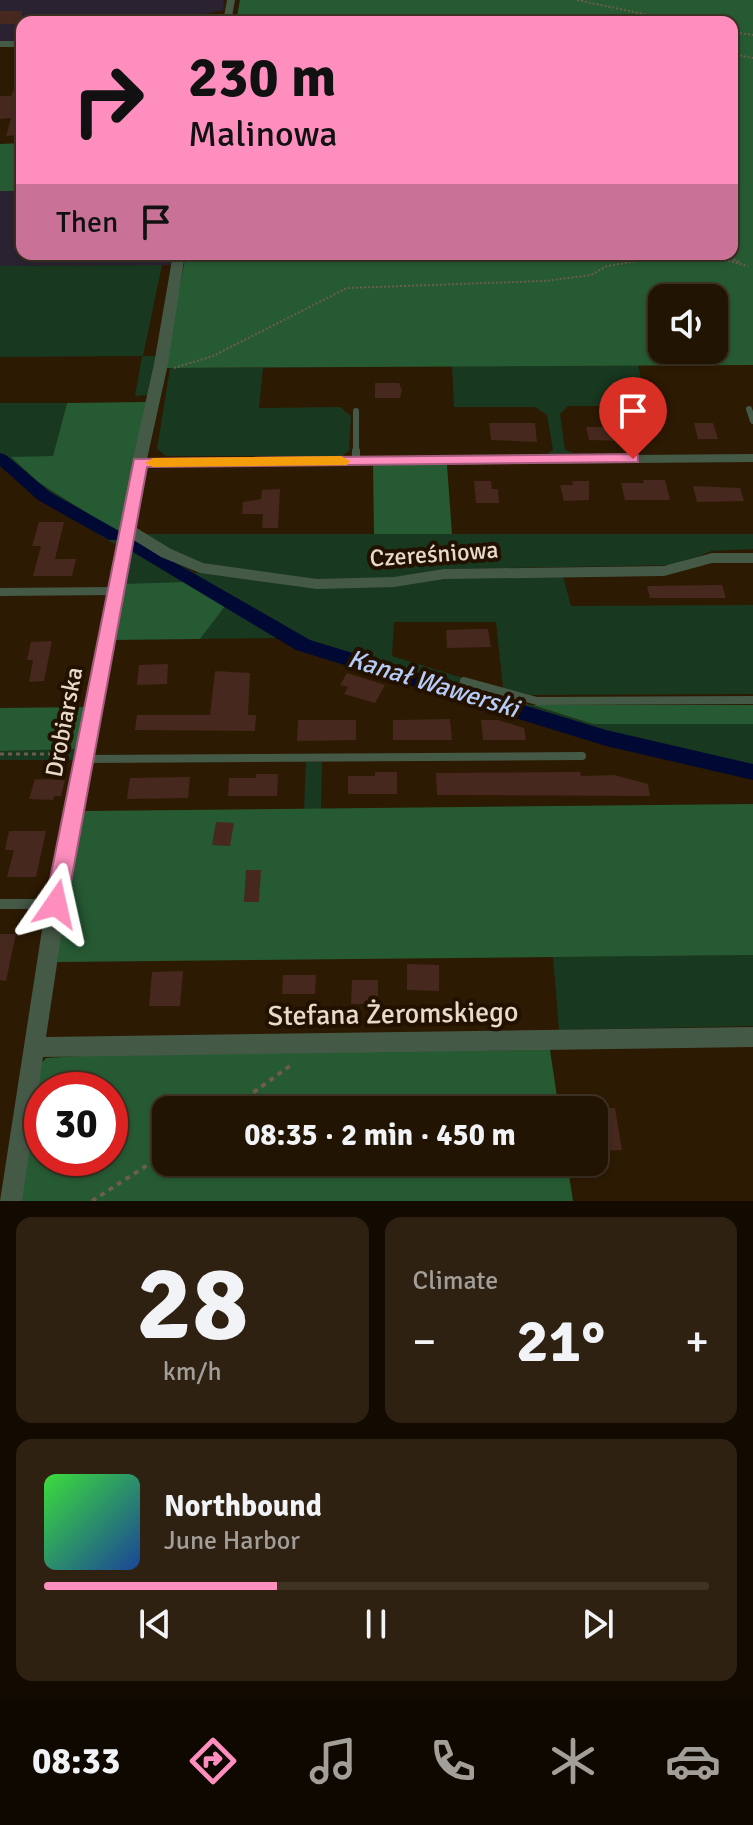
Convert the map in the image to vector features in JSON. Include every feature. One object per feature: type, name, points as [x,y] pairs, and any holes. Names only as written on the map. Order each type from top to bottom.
[{"type":"street","name":"Drobiarska","points":[[10,1201],[56,904],[178,260]]},
{"type":"street","points":[[139,463],[753,458]]},
{"type":"street","name":"Czereśniowa","points":[[127,529],[166,553],[200,568],[317,584],[394,582],[444,574],[664,571],[712,558],[753,558]]},
{"type":"street","name":"Stefana Żeromskiego","points":[[34,1047],[753,1037]]},
{"type":"lane","points":[[749,409],[753,421]]},
{"type":"lane","points":[[356,411],[356,461]]},
{"type":"lane","points":[[0,592],[115,591]]},
{"type":"lane","points":[[464,681],[537,701],[753,700]]},
{"type":"lane","points":[[84,756],[582,756]]},
{"type":"lane","points":[[0,904],[56,904]]},
{"type":"path","points":[[577,0],[653,16]]},
{"type":"path","points":[[159,372],[213,356],[347,288],[544,281],[591,275],[607,266],[644,260]]},
{"type":"path","points":[[727,260],[748,266]]},
{"type":"path","points":[[736,260],[753,268]]},
{"type":"path","points":[[0,754],[84,756]]},
{"type":"path","points":[[251,1096],[318,1043]]},
{"type":"path","points":[[92,1201],[152,1162]]},
{"type":"shaded area","points":[[0,0],[224,0],[223,10],[205,16],[16,16],[16,42],[0,42]]},
{"type":"shaded area","points":[[0,191],[16,191],[16,260],[176,260],[175,265],[0,266]]},
{"type":"green space","points":[[240,0],[753,0],[753,365],[164,368],[185,260],[738,260],[738,16],[237,16]]},
{"type":"green space","points":[[16,143],[16,191],[0,191],[0,144]]},
{"type":"green space","points":[[162,265],[143,356],[156,356],[148,395],[135,396],[142,356],[0,357],[0,266]]},
{"type":"green space","points":[[638,365],[648,406],[568,406],[560,414],[565,450],[573,453],[547,454],[553,450],[547,415],[535,407],[454,407],[452,366]]},
{"type":"green space","points":[[170,368],[263,368],[259,408],[340,407],[351,416],[349,451],[342,456],[166,456],[157,449]]},
{"type":"green space","points":[[146,402],[119,533],[38,482],[11,457],[53,456],[67,403]]},
{"type":"green space","points":[[0,403],[67,403],[53,456],[12,458],[38,482],[119,533],[116,545],[32,494],[0,466]]},
{"type":"green space","points":[[373,465],[447,465],[452,534],[374,534]]},
{"type":"green space","points":[[141,534],[753,534],[753,549],[712,551],[674,565],[448,569],[396,579],[303,579],[192,561]]},
{"type":"green space","points":[[132,538],[195,573],[207,571],[299,586],[440,577],[563,576],[571,606],[753,605],[753,694],[530,695],[503,688],[496,622],[394,622],[392,656],[463,678],[461,684],[593,724],[753,724],[753,777],[600,740],[299,648],[282,638],[200,639],[226,605],[122,584]]},
{"type":"green space","points":[[187,582],[226,605],[200,639],[111,640],[122,584]]},
{"type":"green space","points":[[532,705],[753,705],[753,724],[593,724]]},
{"type":"green space","points":[[87,707],[78,749],[0,751],[0,708]]},
{"type":"green space","points":[[78,749],[76,760],[0,760],[0,751]]},
{"type":"green space","points":[[306,762],[322,762],[321,809],[304,809]]},
{"type":"green space","points":[[753,804],[753,955],[57,962],[72,858],[85,811]]},
{"type":"green space","points":[[753,955],[753,1026],[559,1030],[553,957]]},
{"type":"green space","points":[[550,1050],[557,1096],[152,1096],[152,1176],[569,1176],[573,1201],[16,1201],[24,1148],[24,1176],[128,1176],[128,1072],[36,1072],[46,1058],[131,1053]]},
{"type":"building","points":[[0,11],[22,11],[22,16],[16,16],[16,24],[0,24]]},
{"type":"building","points":[[16,85],[16,135],[6,136],[11,118],[0,119],[0,96],[11,96]]},
{"type":"building","points":[[375,383],[399,383],[402,390],[400,398],[375,398]]},
{"type":"building","points":[[489,423],[535,423],[537,442],[491,440]]},
{"type":"building","points":[[694,423],[713,423],[718,439],[698,439]]},
{"type":"building","points":[[602,424],[621,424],[625,441],[589,440],[586,427],[603,427]]},
{"type":"building","points":[[643,480],[665,480],[670,500],[625,500],[621,483],[644,483]]},
{"type":"building","points":[[474,481],[491,481],[492,489],[498,489],[499,503],[476,503]]},
{"type":"building","points":[[572,481],[589,481],[589,500],[564,501],[560,485],[573,485]]},
{"type":"building","points":[[693,486],[740,488],[744,501],[697,502]]},
{"type":"building","points":[[280,489],[278,528],[262,528],[263,514],[242,514],[243,502],[261,499],[262,490]]},
{"type":"building","points":[[39,522],[64,522],[55,559],[76,559],[72,576],[33,576],[41,546],[32,546]]},
{"type":"building","points":[[722,585],[726,598],[650,598],[647,586]]},
{"type":"building","points":[[488,629],[491,647],[447,648],[446,630]]},
{"type":"building","points":[[52,641],[44,681],[29,682],[33,660],[27,660],[31,642]]},
{"type":"building","points":[[168,664],[167,684],[137,685],[139,665]]},
{"type":"building","points":[[215,671],[250,673],[248,715],[256,715],[255,731],[135,730],[137,715],[210,715]]},
{"type":"building","points":[[347,673],[385,685],[375,703],[344,694],[348,687],[340,685]]},
{"type":"building","points":[[450,719],[452,740],[393,740],[393,720]]},
{"type":"building","points":[[298,720],[356,720],[356,740],[297,741]]},
{"type":"building","points":[[481,720],[498,720],[524,728],[526,740],[483,740]]},
{"type":"building","points":[[375,772],[397,772],[397,794],[348,794],[348,776],[375,776]]},
{"type":"building","points":[[580,772],[581,776],[614,775],[648,784],[650,796],[437,795],[436,773]]},
{"type":"building","points":[[256,774],[278,774],[277,796],[228,796],[229,778],[256,778]]},
{"type":"building","points":[[190,777],[188,798],[127,799],[130,778]]},
{"type":"building","points":[[35,779],[65,780],[61,796],[54,796],[53,800],[29,799]]},
{"type":"building","points":[[216,822],[234,823],[230,846],[212,845]]},
{"type":"building","points":[[9,831],[46,831],[36,877],[7,877],[14,850],[5,850]]},
{"type":"building","points":[[246,870],[261,870],[259,902],[244,902]]},
{"type":"building","points":[[0,934],[16,934],[6,981],[0,980]]},
{"type":"building","points":[[407,964],[439,965],[439,991],[407,990]]},
{"type":"building","points":[[183,971],[180,1006],[149,1006],[152,972]]},
{"type":"building","points":[[283,975],[316,975],[315,994],[282,994]]},
{"type":"building","points":[[352,980],[378,980],[378,1004],[351,1004]]},
{"type":"building","points":[[608,1108],[615,1108],[622,1150],[608,1150]]},
{"type":"waterway","name":"Kanał Wawerski","points":[[0,458],[44,496],[115,536]]},
{"type":"waterway","name":"Kanał Wawerski","points":[[134,545],[303,645],[606,738],[753,772]]},
{"type":"slow traffic","points":[[153,463],[341,461]]},
{"type":"route","points":[[56,904],[139,463],[633,459]]}]
